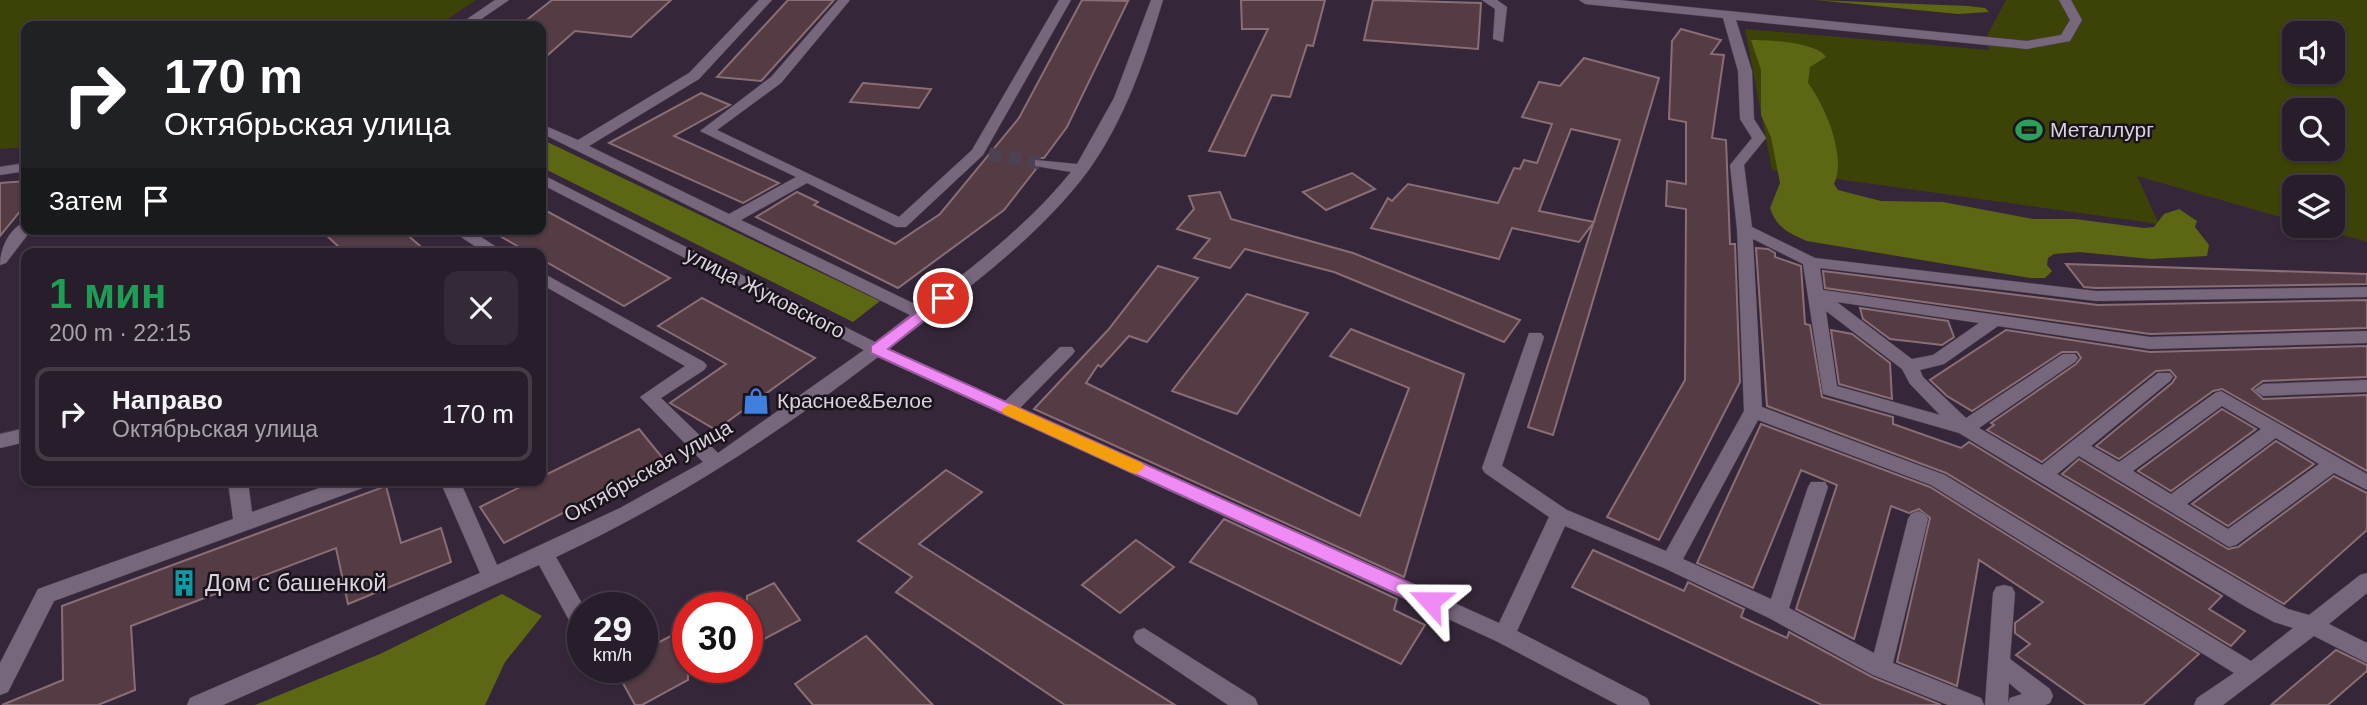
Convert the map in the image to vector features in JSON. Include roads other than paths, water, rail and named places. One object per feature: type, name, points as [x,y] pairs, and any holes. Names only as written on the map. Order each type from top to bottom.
[{"type":"street","points":[[471,21],[503,0]]},
{"type":"street","points":[[580,145],[694,76],[766,0]]},
{"type":"street","points":[[845,0],[776,80],[706,131],[901,224],[983,153],[1065,0]]},
{"type":"street","name":"Октябрьская улица","points":[[198,705],[544,554],[716,463],[802,406],[877,350],[1003,248],[1066,188],[1114,111],[1139,55],[1157,0]]},
{"type":"street","points":[[1488,0],[1501,6],[1499,38]]},
{"type":"street","points":[[1585,0],[2027,45],[2066,38],[2076,20],[2065,0]]},
{"type":"street","points":[[1667,0],[1685,10]]},
{"type":"street","points":[[1671,562],[1753,411],[1745,229],[1737,165],[1759,138],[1747,119],[1745,71],[1728,15]]},
{"type":"street","points":[[546,130],[922,314]]},
{"type":"street","points":[[1040,163],[1080,169]]},
{"type":"street","points":[[0,170],[21,168]]},
{"type":"street","points":[[727,221],[807,177]]},
{"type":"street","name":"улица Жуковского","points":[[546,181],[877,350],[1504,635],[1639,705]]},
{"type":"street","points":[[1745,229],[1811,262],[2096,296],[2367,292]]},
{"type":"street","points":[[0,260],[21,233]]},
{"type":"street","points":[[467,235],[489,248]]},
{"type":"street","points":[[1811,262],[1829,390],[1965,428],[2069,358]]},
{"type":"street","points":[[546,280],[698,366],[649,397],[716,463]]},
{"type":"street","points":[[1815,294],[2150,343],[2367,337]]},
{"type":"street","points":[[1815,294],[1909,366],[1916,380],[1965,428],[2254,601],[2282,616],[2312,625],[2367,654]]},
{"type":"street","points":[[1909,366],[1938,360],[1995,320]]},
{"type":"street","points":[[1535,337],[1492,468],[1560,515],[1671,562],[1777,612],[1881,667],[1973,705]]},
{"type":"street","points":[[1008,409],[1066,351]]},
{"type":"street","points":[[2042,475],[2164,377]]},
{"type":"street","points":[[2263,390],[2367,386]]},
{"type":"street","points":[[2119,472],[2221,397],[2367,483]]},
{"type":"street","points":[[1753,411],[1938,480],[2252,673]]},
{"type":"street","points":[[2172,504],[2273,430]]},
{"type":"street","points":[[0,441],[21,436]]},
{"type":"street","points":[[2077,446],[2229,539],[2333,464]]},
{"type":"street","points":[[239,486],[244,524]]},
{"type":"street","points":[[0,685],[46,595],[347,486]]},
{"type":"street","points":[[452,486],[492,577]]},
{"type":"street","points":[[1777,612],[1818,486]]},
{"type":"street","points":[[1504,635],[1560,515]]},
{"type":"street","points":[[1881,667],[1918,519]]},
{"type":"street","points":[[544,554],[567,596]]},
{"type":"street","points":[[2206,705],[2252,673],[2367,581]]},
{"type":"street","points":[[1996,705],[2004,593]]},
{"type":"street","points":[[1144,636],[1247,705]]},
{"type":"street","points":[[1999,663],[2042,696],[2018,705]]},
{"type":"tunnel","points":[[989,154],[1040,163]]},
{"type":"place","name":"Металлург","points":[[2029,130]]},
{"type":"place","name":"Красное&Белое","points":[[756,401]]},
{"type":"place","name":"Дом с башенкой","points":[[184,583]]}]
